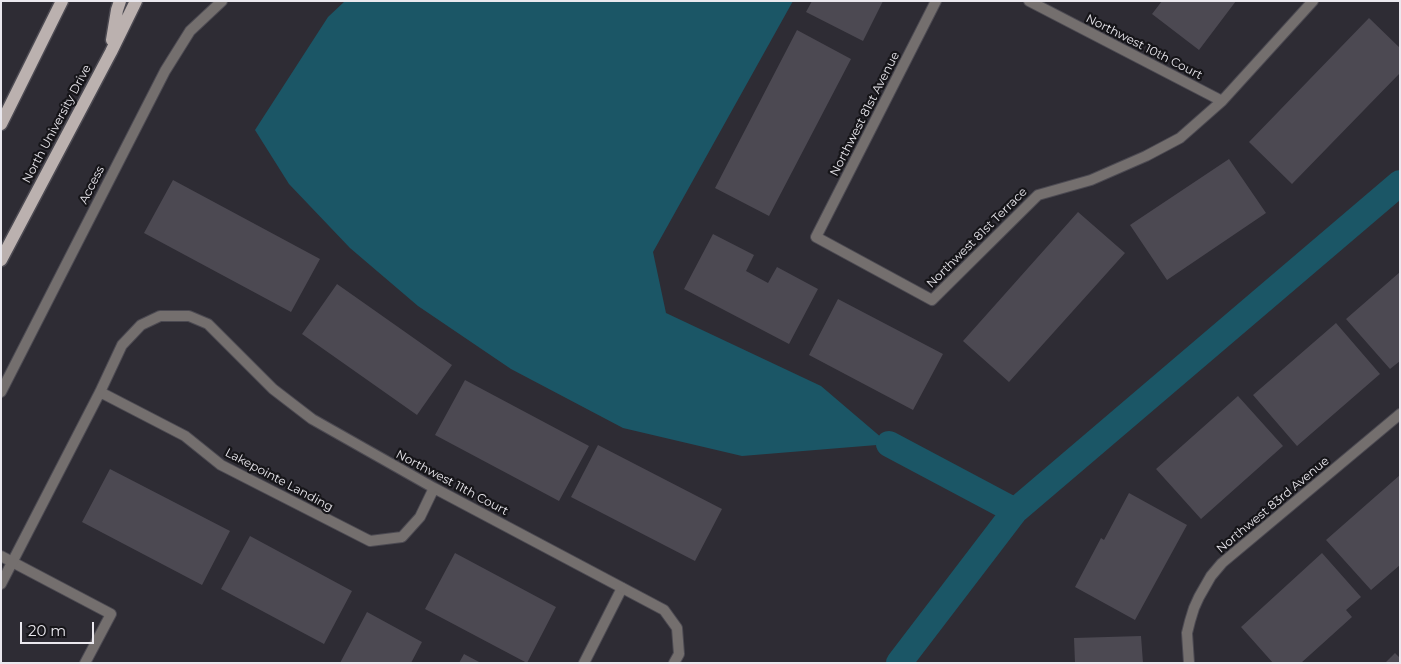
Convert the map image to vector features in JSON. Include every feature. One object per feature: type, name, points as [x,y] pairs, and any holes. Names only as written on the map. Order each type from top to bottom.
[{"type":"main road","points":[[1,124],[62,1]]},
{"type":"main road","points":[[110,52],[120,1]]},
{"type":"main road","name":"North University Drive","points":[[1,260],[136,1]]},
{"type":"street","name":"Access","points":[[1,392],[165,70],[190,31],[222,1]]},
{"type":"street","name":"Northwest 81st Avenue","points":[[816,237],[936,1]]},
{"type":"street","name":"Northwest 10th Court","points":[[1029,1],[1222,101]]},
{"type":"street","name":"Northwest 81st Terrace","points":[[816,237],[932,300],[1038,195],[1091,180],[1146,156],[1180,138],[1222,101],[1314,1]]},
{"type":"street","name":"Northwest 11th Court","points":[[100,392],[122,345],[142,325],[160,316],[188,316],[208,324],[273,389],[312,419],[434,488],[664,610],[677,628],[676,658]]},
{"type":"street","name":"Lakepointe Landing","points":[[100,392],[185,436],[221,465],[370,541],[402,537],[420,517],[434,488]]},
{"type":"street","points":[[1,584],[100,392]]},
{"type":"street","name":"Northwest 83rd Avenue","points":[[1189,663],[1187,633],[1194,608],[1211,576],[1222,563],[1400,414]]},
{"type":"street","points":[[1,556],[111,614],[85,663]]},
{"type":"street","points":[[584,663],[622,588]]},
{"type":"water","points":[[345,1],[793,1],[653,252],[666,313],[821,386],[889,444],[742,456],[623,428],[511,369],[418,306],[350,248],[289,184],[255,130],[328,17]]},
{"type":"building","points":[[812,1],[883,1],[863,41],[806,12]]},
{"type":"building","points":[[1162,1],[1236,1],[1199,50],[1152,14]]},
{"type":"building","points":[[1369,18],[1400,48],[1400,73],[1292,184],[1249,142]]},
{"type":"building","points":[[797,30],[851,59],[769,216],[715,188]]},
{"type":"building","points":[[1229,159],[1266,213],[1167,280],[1130,225]]},
{"type":"building","points":[[173,180],[320,259],[291,312],[144,233]]},
{"type":"building","points":[[1078,212],[1125,253],[1009,382],[963,341]]},
{"type":"building","points":[[713,234],[754,255],[746,271],[768,283],[777,267],[818,289],[789,344],[684,289]]},
{"type":"building","points":[[1400,272],[1400,361],[1390,369],[1346,319]]},
{"type":"building","points":[[337,284],[452,365],[417,415],[302,334]]},
{"type":"building","points":[[838,299],[943,354],[913,410],[809,355]]},
{"type":"building","points":[[1336,323],[1380,374],[1297,446],[1253,395]]},
{"type":"building","points":[[465,380],[589,446],[559,501],[435,435]]},
{"type":"building","points":[[1238,396],[1283,446],[1201,519],[1156,469]]},
{"type":"building","points":[[598,445],[722,509],[695,561],[571,497]]},
{"type":"building","points":[[110,469],[230,531],[202,585],[82,522]]},
{"type":"building","points":[[1400,475],[1400,565],[1371,590],[1326,540]]},
{"type":"building","points":[[1129,493],[1187,525],[1135,620],[1075,587],[1101,538],[1104,540]]},
{"type":"building","points":[[250,536],[352,591],[324,644],[221,589]]},
{"type":"building","points":[[455,553],[556,607],[527,663],[425,609]]},
{"type":"building","points":[[1322,553],[1361,597],[1346,610],[1352,617],[1301,663],[1273,663],[1241,627]]},
{"type":"building","points":[[367,612],[422,642],[411,663],[340,663]]},
{"type":"building","points":[[1141,636],[1143,663],[1075,663],[1074,638]]},
{"type":"building","points":[[1395,653],[1400,658],[1400,663],[1385,663]]},
{"type":"building","points":[[464,654],[481,663],[459,663]]},
{"type":"waterway","points":[[899,663],[1015,511],[1400,183]]},
{"type":"waterway","points":[[889,444],[1015,511]]}]
